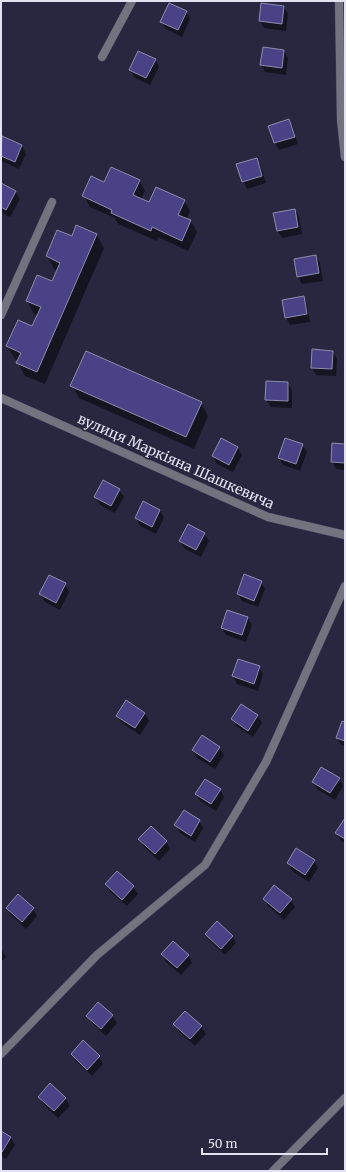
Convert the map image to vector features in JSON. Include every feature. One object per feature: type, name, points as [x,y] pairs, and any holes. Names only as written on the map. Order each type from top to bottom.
[{"type":"street","points":[[102,57],[132,1]]},
{"type":"street","points":[[339,1],[340,120],[345,157]]},
{"type":"street","points":[[1,315],[52,202]]},
{"type":"street","name":"вулиця Маркіяна Шашкевича","points":[[1,398],[268,517],[345,535]]},
{"type":"street","points":[[1,1054],[97,955],[205,865],[266,762],[345,586]]},
{"type":"street","points":[[273,1171],[345,1098]]},
{"type":"building","points":[[169,3],[187,11],[178,30],[160,22]]},
{"type":"building","points":[[261,3],[284,6],[282,24],[259,21]]},
{"type":"building","points":[[263,47],[284,50],[282,68],[260,65]]},
{"type":"building","points":[[138,51],[156,59],[146,78],[129,70]]},
{"type":"building","points":[[289,119],[295,137],[274,143],[268,126]]},
{"type":"building","points":[[2,136],[22,145],[15,162],[1,156]]},
{"type":"building","points":[[257,158],[262,176],[242,182],[236,164]]},
{"type":"building","points":[[111,167],[140,180],[133,195],[149,202],[156,187],[185,200],[178,215],[191,220],[182,241],[152,227],[151,231],[111,213],[112,210],[82,196],[91,176],[104,182]]},
{"type":"building","points":[[1,183],[16,191],[6,210],[1,207]]},
{"type":"building","points":[[295,209],[298,227],[277,231],[273,213]]},
{"type":"building","points":[[76,225],[97,234],[37,372],[16,363],[21,353],[6,346],[18,320],[32,326],[41,307],[26,301],[37,275],[52,281],[60,263],[46,256],[57,230],[72,236]]},
{"type":"building","points":[[316,255],[319,273],[297,277],[294,259]]},
{"type":"building","points":[[304,296],[307,314],[285,318],[282,300]]},
{"type":"building","points":[[312,349],[333,351],[332,369],[311,368]]},
{"type":"building","points":[[86,351],[202,402],[186,437],[70,386]]},
{"type":"building","points":[[266,381],[288,382],[288,401],[265,400]]},
{"type":"building","points":[[221,438],[238,447],[229,465],[212,456]]},
{"type":"building","points":[[285,438],[303,444],[296,464],[278,458]]},
{"type":"building","points":[[332,443],[345,444],[345,463],[331,462]]},
{"type":"building","points":[[103,480],[120,489],[111,506],[94,497]]},
{"type":"building","points":[[143,501],[160,510],[152,527],[135,518]]},
{"type":"building","points":[[188,524],[205,533],[196,550],[179,541]]},
{"type":"building","points":[[244,574],[262,581],[254,601],[237,594]]},
{"type":"building","points":[[49,575],[66,583],[56,603],[39,594]]},
{"type":"building","points":[[227,610],[248,617],[242,635],[221,628]]},
{"type":"building","points":[[238,659],[260,666],[254,684],[232,676]]},
{"type":"building","points":[[126,700],[145,713],[135,728],[116,716]]},
{"type":"building","points":[[241,704],[258,715],[248,731],[231,719]]},
{"type":"building","points":[[342,721],[345,722],[345,741],[336,738]]},
{"type":"building","points":[[202,735],[220,747],[210,762],[192,750]]},
{"type":"building","points":[[321,767],[340,778],[330,793],[312,782]]},
{"type":"building","points":[[205,779],[221,789],[211,804],[195,794]]},
{"type":"building","points":[[184,810],[200,820],[191,836],[174,825]]},
{"type":"building","points":[[345,818],[345,839],[335,833]]},
{"type":"building","points":[[151,826],[167,841],[155,854],[138,839]]},
{"type":"building","points":[[296,848],[315,860],[305,875],[287,863]]},
{"type":"building","points":[[117,871],[134,886],[122,900],[105,884]]},
{"type":"building","points":[[274,885],[292,899],[280,913],[263,899]]},
{"type":"building","points":[[18,894],[34,908],[22,922],[6,908]]},
{"type":"building","points":[[217,921],[233,936],[221,949],[205,934]]},
{"type":"building","points":[[173,941],[189,955],[177,968],[161,954]]},
{"type":"building","points":[[98,1002],[113,1015],[101,1029],[86,1016]]},
{"type":"building","points":[[185,1011],[202,1026],[190,1039],[173,1024]]},
{"type":"building","points":[[83,1040],[100,1056],[87,1070],[71,1054]]},
{"type":"building","points":[[50,1083],[66,1098],[54,1111],[38,1097]]},
{"type":"building","points":[[1,1131],[11,1137],[2,1152],[1,1152]]}]
